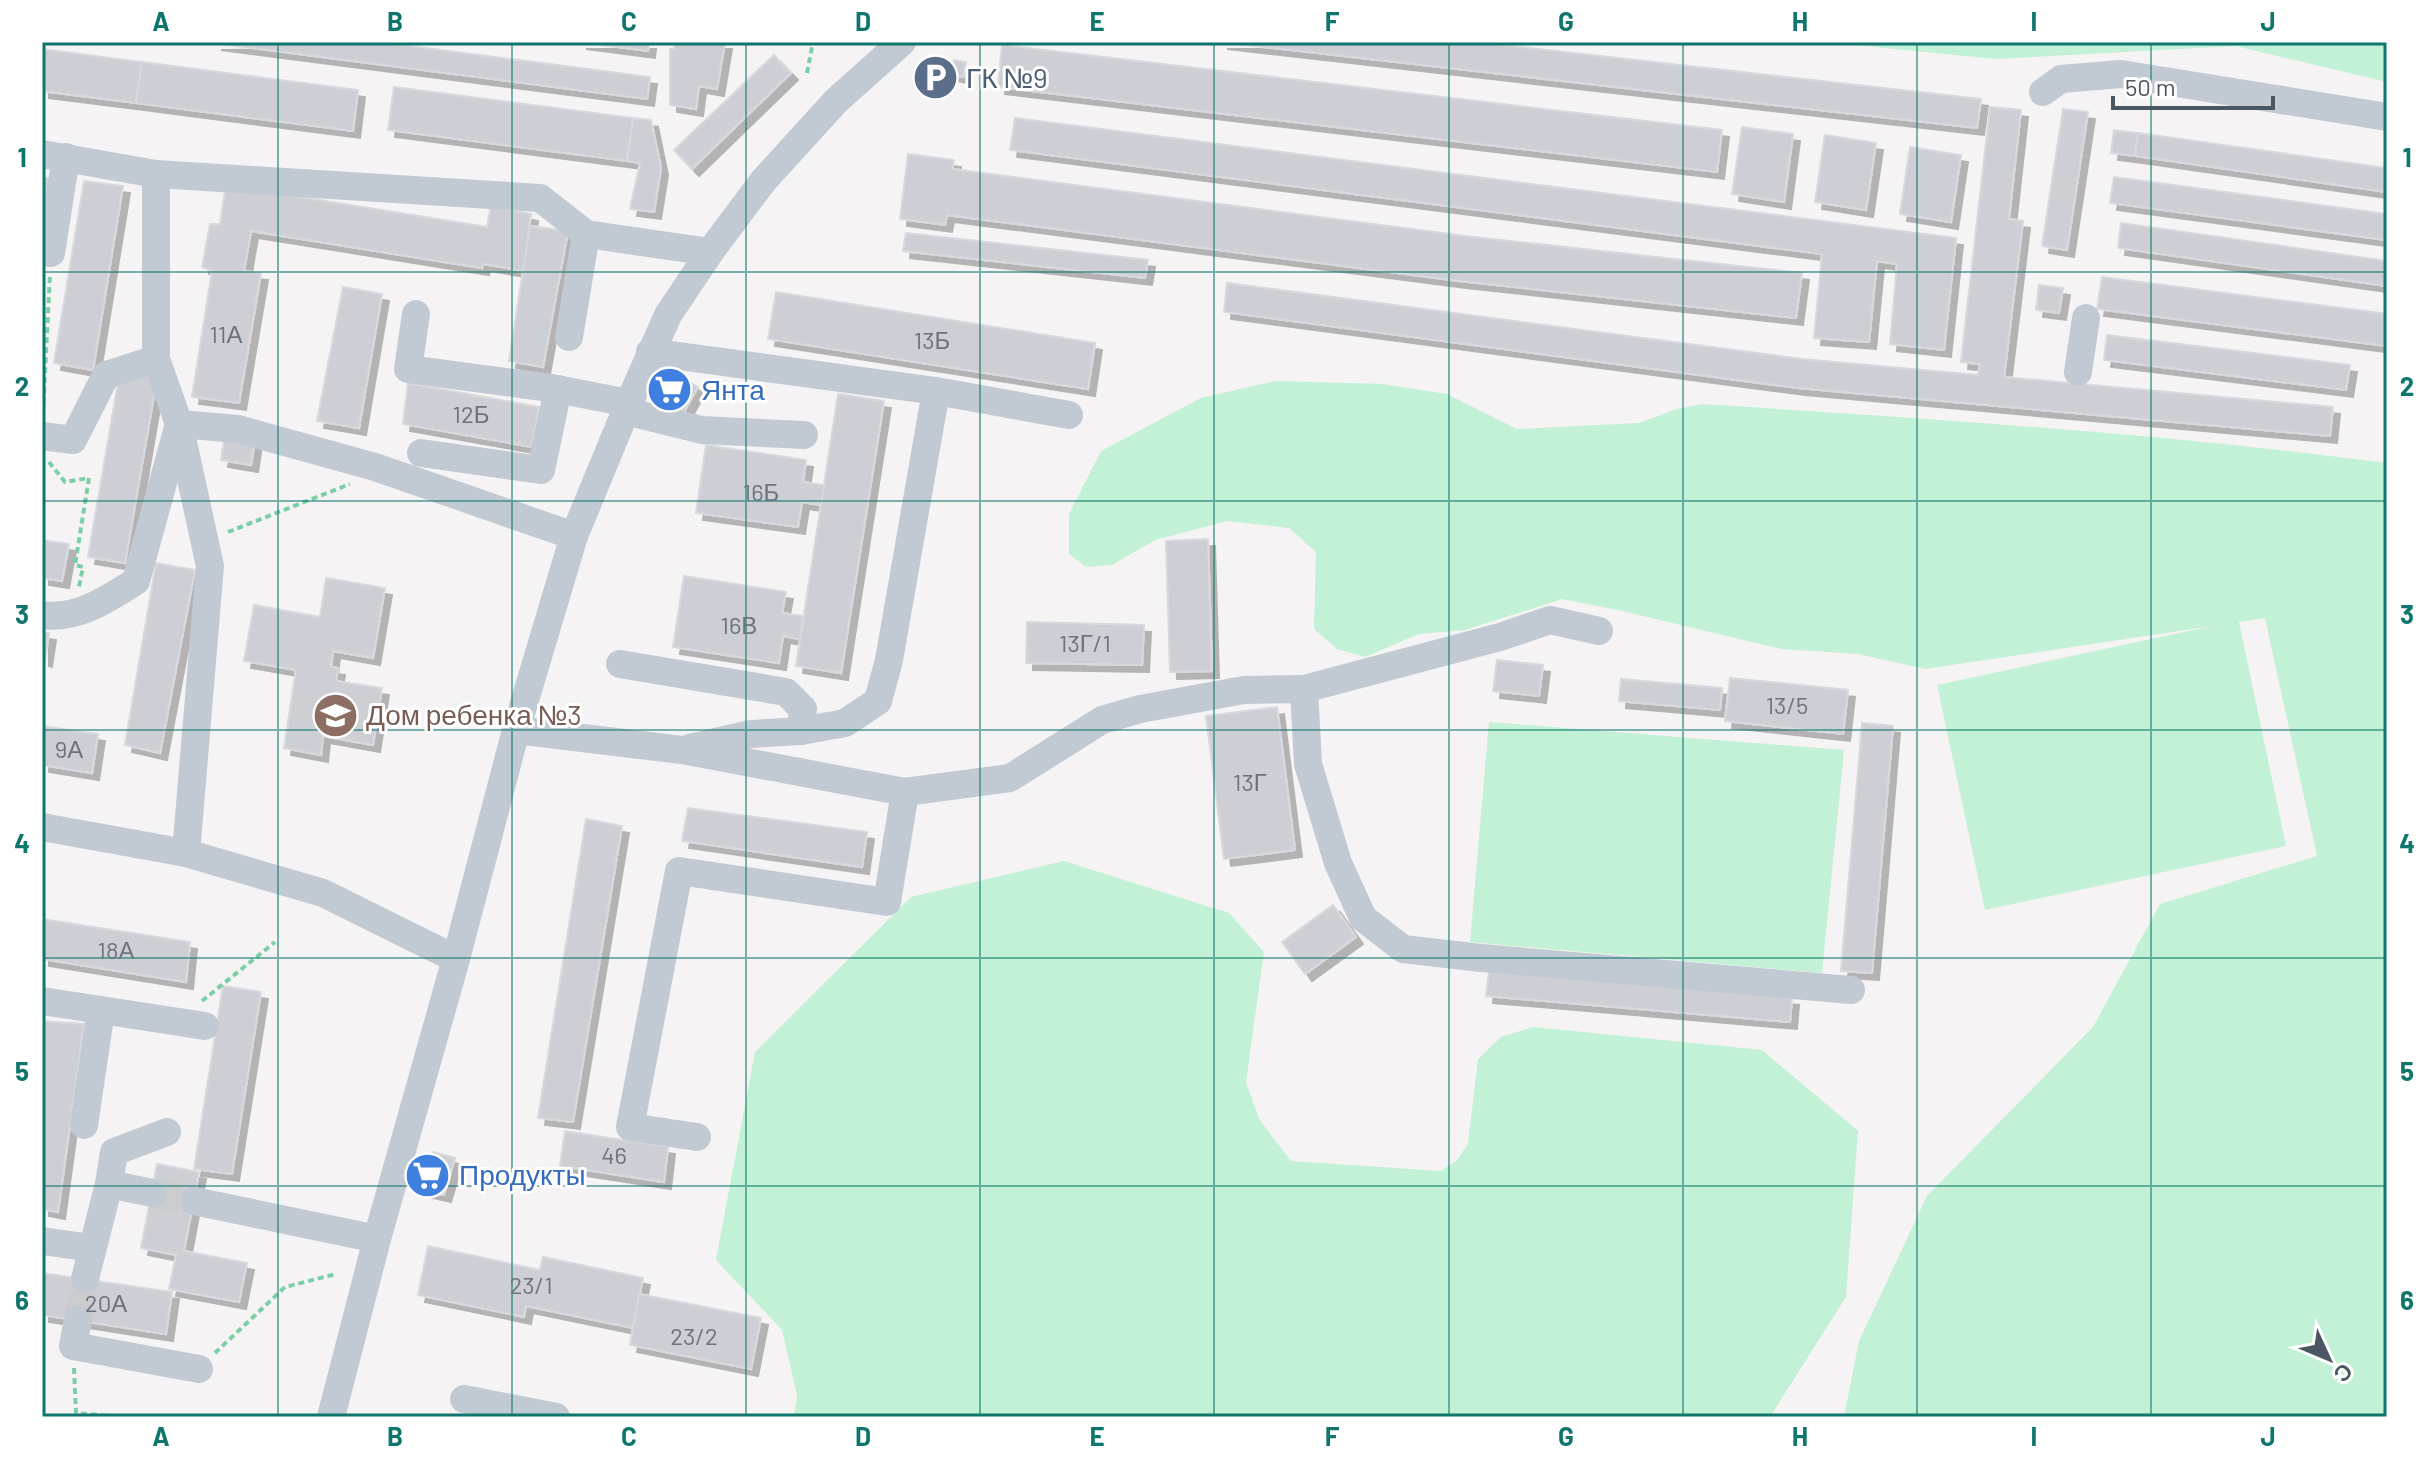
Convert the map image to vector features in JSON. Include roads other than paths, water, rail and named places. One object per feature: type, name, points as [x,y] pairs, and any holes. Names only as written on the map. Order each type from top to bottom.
[{"type":"street","points":[[331,1417],[516,730],[574,536],[627,407],[668,315],[764,180],[836,101],[902,42]]},
{"type":"street","points":[[2043,92],[2061,79],[2121,74],[2387,117]]},
{"type":"street","points":[[46,253],[54,156],[156,174],[540,198],[586,234],[710,252]]},
{"type":"street","points":[[156,174],[156,359],[179,424],[210,566],[186,853]]},
{"type":"street","points":[[569,337],[586,234]]},
{"type":"street","points":[[416,314],[408,369],[558,389],[702,430],[804,435]]},
{"type":"street","points":[[2078,372],[2086,318]]},
{"type":"street","points":[[650,352],[936,391],[1069,415]]},
{"type":"street","points":[[42,436],[73,440],[106,375],[156,359]]},
{"type":"street","points":[[421,453],[541,470],[558,389]]},
{"type":"street","points":[[682,750],[751,734],[801,731],[845,723],[878,701],[889,660],[936,391]]},
{"type":"street","points":[[179,424],[238,429],[386,470],[574,536]]},
{"type":"street","points":[[42,615],[56,617],[96,606],[136,581],[179,424]]},
{"type":"street","points":[[516,730],[682,750],[905,792],[1010,778],[1102,720],[1140,709],[1244,690],[1304,689],[1500,637],[1550,620],[1599,631]]},
{"type":"street","points":[[620,664],[786,692],[803,709],[801,731]]},
{"type":"street","points":[[1304,689],[1308,764],[1338,863],[1363,918],[1403,949],[1851,990]]},
{"type":"street","points":[[697,1137],[630,1127],[679,871],[887,902],[905,792]]},
{"type":"street","points":[[42,827],[186,853],[323,893],[456,959]]},
{"type":"street","points":[[42,1001],[205,1026]]},
{"type":"street","points":[[84,1125],[101,1010]]},
{"type":"street","points":[[85,1279],[114,1152],[167,1132]]},
{"type":"street","points":[[109,1184],[152,1193]]},
{"type":"street","points":[[194,1201],[377,1239]]},
{"type":"street","points":[[42,1241],[92,1248]]},
{"type":"street","points":[[75,1333],[199,1369]]},
{"type":"street","points":[[464,1399],[556,1417]]},
{"type":"tunnel","points":[[152,1193],[194,1201]]},
{"type":"tunnel","points":[[78,1320],[85,1279]]},
{"type":"place","name":"ГК №9","points":[[935,78]]},
{"type":"place","name":"Янта","points":[[670,390]]},
{"type":"place","name":"Дом ребенка №3","points":[[335,715]]},
{"type":"place","name":"Продукты","points":[[428,1175]]}]
